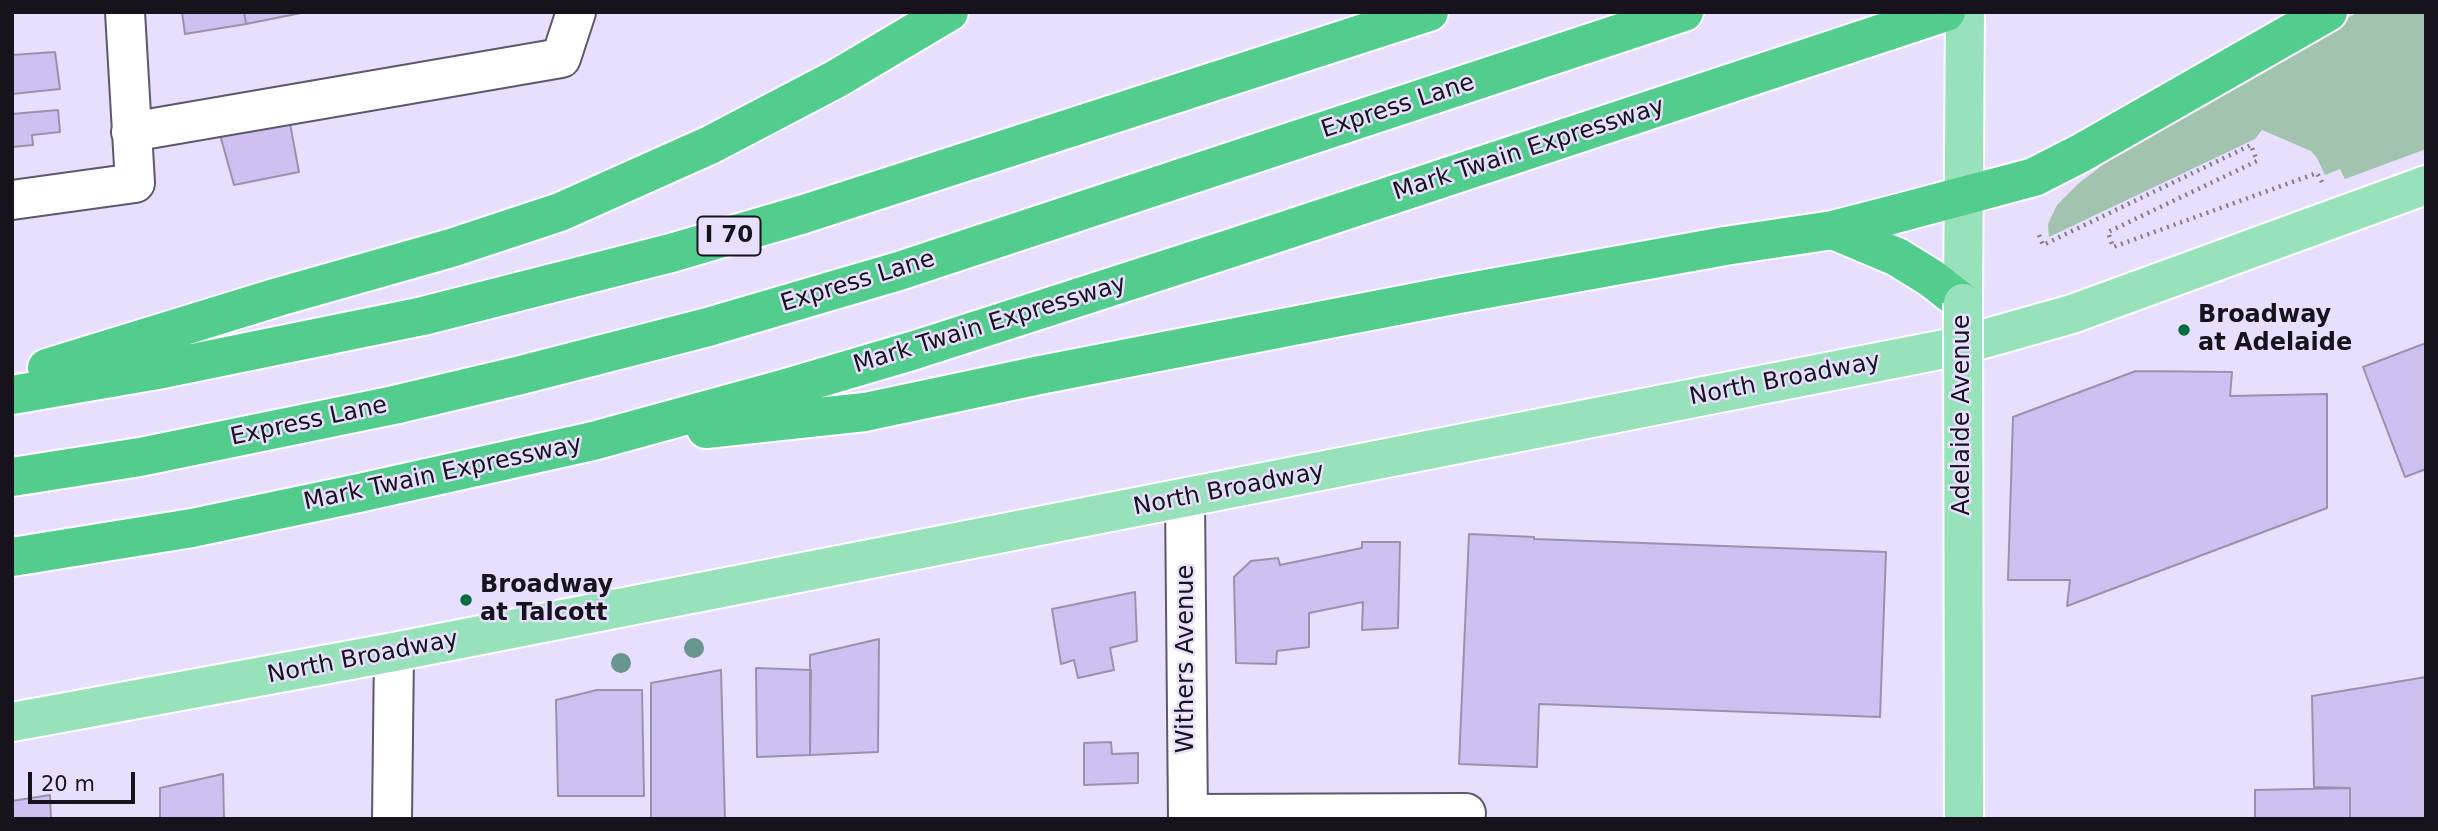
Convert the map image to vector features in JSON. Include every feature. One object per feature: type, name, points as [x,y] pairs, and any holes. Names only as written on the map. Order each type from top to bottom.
[{"type":"highway","points":[[12,379],[278,297],[451,248],[560,212],[709,145],[836,79],[949,12]]},
{"type":"highway","name":"I 70","points":[[12,394],[163,369],[423,316],[659,256],[804,214],[1429,12]]},
{"type":"highway","name":"Express Lane","points":[[12,477],[140,457],[394,405],[708,327],[899,271],[1685,12]]},
{"type":"highway","name":"Mark Twain Expressway","points":[[12,557],[192,528],[593,441],[915,350],[1946,12]]},
{"type":"highway","points":[[593,441],[865,412],[1053,372],[1453,295],[1725,246],[1833,230],[2034,177],[2328,12]]},
{"type":"highway","points":[[1833,230],[1897,257],[1931,278],[1963,303]]},
{"type":"main road","name":"Adelaide Avenue","points":[[1964,819],[1965,12]]},
{"type":"main road","name":"North Broadway","points":[[12,722],[394,652],[1955,347],[2072,314],[2426,185]]},
{"type":"street","points":[[12,200],[135,183],[125,12]]},
{"type":"street","points":[[131,132],[561,58],[576,12]]},
{"type":"street","name":"Adelaide Avenue","points":[[1950,819],[1950,594],[1955,347]]},
{"type":"street","name":"Withers Avenue","points":[[1185,499],[1188,816]]},
{"type":"street","points":[[392,819],[394,652]]},
{"type":"street","points":[[1188,816],[1466,813]]},
{"type":"path","points":[[2039,235],[2043,245],[2251,145],[2258,161],[2108,232],[2113,247],[2317,173],[2322,182],[2329,180]]},
{"type":"green space","points":[[2358,12],[2426,12],[2426,149],[2345,179],[2340,169],[2325,175],[2311,151],[2262,130],[2255,139],[2049,237],[2048,224],[2057,205],[2078,184],[2127,146]]},
{"type":"building","points":[[182,12],[244,12],[246,24],[185,34]]},
{"type":"building","points":[[244,12],[306,12],[246,24]]},
{"type":"building","points":[[55,52],[60,89],[12,94],[12,55]]},
{"type":"building","points":[[58,110],[60,132],[32,135],[33,145],[12,147],[12,114]]},
{"type":"building","points":[[289,118],[299,172],[234,185],[219,131]]},
{"type":"building","points":[[2426,343],[2426,469],[2405,477],[2363,367]]},
{"type":"building","points":[[2136,371],[2232,372],[2230,396],[2327,394],[2327,508],[2067,606],[2070,580],[2008,580],[2013,417]]},
{"type":"building","points":[[1469,534],[1534,539],[1886,552],[1880,717],[1539,704],[1537,767],[1459,764]]},
{"type":"building","points":[[1362,542],[1400,542],[1398,628],[1362,630],[1363,602],[1309,613],[1309,647],[1277,651],[1276,664],[1236,663],[1234,577],[1251,561],[1278,558],[1280,565],[1362,548]]},
{"type":"building","points":[[1135,592],[1137,641],[1110,648],[1114,670],[1078,678],[1074,660],[1061,664],[1052,609]]},
{"type":"building","points":[[879,639],[878,752],[810,755],[810,655]]},
{"type":"building","points":[[756,668],[811,670],[810,755],[757,757]]},
{"type":"building","points":[[721,670],[725,819],[651,819],[651,683]]},
{"type":"building","points":[[2426,677],[2426,819],[2350,819],[2350,788],[2314,787],[2312,696]]},
{"type":"building","points":[[597,690],[642,690],[644,796],[558,796],[556,700]]},
{"type":"building","points":[[1111,742],[1112,754],[1138,753],[1138,783],[1084,785],[1084,743]]},
{"type":"building","points":[[223,774],[224,819],[160,819],[160,788]]},
{"type":"building","points":[[2350,788],[2350,819],[2255,819],[2255,790]]},
{"type":"building","points":[[50,795],[51,819],[12,819],[12,801]]},
{"type":"place","name":"Broadway at Adelaide","points":[[2184,330]]},
{"type":"place","name":"Broadway at Talcott","points":[[466,600]]}]
